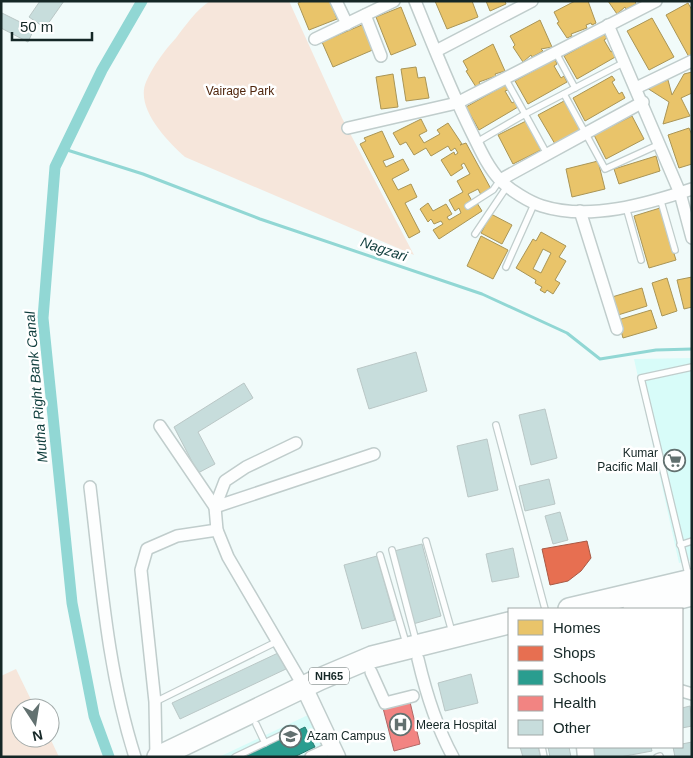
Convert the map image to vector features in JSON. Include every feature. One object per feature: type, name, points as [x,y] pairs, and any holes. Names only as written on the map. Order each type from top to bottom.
[{"type":"highway","points":[[573,608],[690,577]]},
{"type":"highway","points":[[638,608],[692,595]]},
{"type":"highway","name":"NH65","points":[[157,757],[373,666],[453,637],[508,624]]},
{"type":"highway","name":"NH65","points":[[414,651],[508,638]]},
{"type":"highway","name":"NH65","points":[[185,757],[261,734],[307,693]]},
{"type":"street","points":[[336,1],[347,24]]},
{"type":"street","points":[[315,39],[394,1]]},
{"type":"street","points":[[415,1],[476,142],[504,182],[542,206],[580,211],[626,206],[692,189]]},
{"type":"street","points":[[436,51],[532,1]]},
{"type":"street","points":[[348,128],[458,103],[656,1]]},
{"type":"street","points":[[365,15],[381,56]]},
{"type":"street","points":[[608,25],[643,102],[680,193],[692,238]]},
{"type":"street","points":[[636,88],[692,62]]},
{"type":"street","points":[[504,182],[547,154],[643,102]]},
{"type":"street","points":[[580,211],[617,329]]},
{"type":"street","points":[[160,426],[215,507]]},
{"type":"street","points":[[296,443],[246,467],[225,481],[215,507],[216,530],[228,557],[307,693],[335,752],[311,757]]},
{"type":"street","points":[[215,507],[374,454]]},
{"type":"street","points":[[90,487],[110,652],[120,711],[135,757]]},
{"type":"street","points":[[157,757],[155,702],[141,570],[147,549],[177,536],[216,530]]},
{"type":"street","points":[[414,651],[441,735],[453,757]]},
{"type":"street","points":[[373,666],[385,703],[413,696]]},
{"type":"lane","points":[[555,52],[575,88]]},
{"type":"lane","points":[[476,142],[625,62]]},
{"type":"lane","points":[[505,78],[547,154]]},
{"type":"lane","points":[[564,94],[605,169],[660,144]]},
{"type":"lane","points":[[468,206],[504,182]]},
{"type":"lane","points":[[475,234],[504,182]]},
{"type":"lane","points":[[660,198],[675,250]]},
{"type":"lane","points":[[506,267],[535,202]]},
{"type":"lane","points":[[626,206],[641,260]]},
{"type":"lane","points":[[690,577],[680,544],[641,378],[692,367]]},
{"type":"lane","points":[[496,425],[546,608]]},
{"type":"lane","points":[[426,541],[453,637]]},
{"type":"lane","points":[[680,544],[692,542]]},
{"type":"lane","points":[[392,550],[414,651]]},
{"type":"lane","points":[[380,554],[414,651]]},
{"type":"lane","points":[[155,702],[278,641]]},
{"type":"lane","points":[[235,757],[261,734],[294,729]]},
{"type":"shaded area","name":"Kumar Pacific Mall","points":[[692,358],[692,560],[679,563],[634,359]]},
{"type":"shaded area","name":"Azam Campus","points":[[308,715],[328,757],[219,757]]},
{"type":"green space","name":"Vairage Park","points":[[210,1],[289,1],[342,118],[414,255],[185,157],[162,133],[149,113],[145,102],[146,82],[155,64],[167,48],[196,13]]},
{"type":"green space","points":[[16,669],[30,698],[10,698],[10,748],[55,748],[59,757],[1,757],[1,676]]},
{"type":"building: Homes","points":[[302,1],[330,1],[337,19],[309,30],[298,3]]},
{"type":"building: Homes","points":[[435,1],[472,1],[478,17],[447,29]]},
{"type":"building: Homes","points":[[486,1],[505,1],[506,4],[490,11]]},
{"type":"building: Homes","points":[[575,1],[588,1],[596,23],[586,25],[587,28],[571,34],[572,36],[567,38],[557,23],[559,22],[554,12]]},
{"type":"building: Homes","points":[[608,1],[635,1],[636,4],[626,9],[625,7],[617,14]]},
{"type":"building: Homes","points":[[688,3],[692,10],[692,56],[689,57],[666,15]]},
{"type":"building: Homes","points":[[401,7],[416,45],[391,55],[376,17]]},
{"type":"building: Homes","points":[[652,18],[674,57],[649,70],[627,31]]},
{"type":"building: Homes","points":[[540,20],[552,47],[541,49],[543,51],[532,57],[531,55],[523,62],[513,47],[515,45],[510,36]]},
{"type":"building: Homes","points":[[364,24],[375,49],[333,67],[322,42]]},
{"type":"building: Homes","points":[[604,34],[607,38],[604,40],[611,52],[614,50],[617,56],[577,79],[564,56]]},
{"type":"building: Homes","points":[[493,44],[505,71],[479,82],[480,84],[476,87],[466,71],[468,70],[463,61]]},
{"type":"building: Homes","points":[[555,59],[557,64],[554,66],[561,78],[564,76],[567,82],[528,104],[515,81]]},
{"type":"building: Homes","points":[[416,67],[418,78],[425,77],[429,98],[406,101],[401,69]]},
{"type":"building: Homes","points":[[692,72],[692,93],[681,98],[690,116],[663,124],[669,102],[647,88],[668,80],[672,95],[684,74]]},
{"type":"building: Homes","points":[[393,74],[398,107],[381,109],[376,77]]},
{"type":"building: Homes","points":[[612,76],[615,80],[612,82],[619,94],[622,92],[625,98],[585,121],[573,98]]},
{"type":"building: Homes","points":[[505,85],[508,90],[505,91],[512,103],[515,101],[518,107],[479,130],[466,107]]},
{"type":"building: Homes","points":[[564,101],[581,130],[555,144],[538,115]]},
{"type":"building: Homes","points":[[632,116],[644,139],[606,159],[594,135]]},
{"type":"building: Homes","points":[[421,119],[427,131],[419,135],[424,143],[440,134],[437,130],[448,123],[462,144],[460,145],[466,143],[491,189],[481,195],[478,189],[468,194],[472,201],[465,205],[467,209],[477,203],[482,211],[439,239],[433,230],[443,224],[441,221],[434,224],[431,219],[428,222],[420,209],[428,203],[433,211],[446,204],[452,214],[447,217],[449,220],[461,213],[459,208],[455,211],[449,200],[463,192],[457,181],[470,174],[464,163],[461,165],[463,168],[451,176],[441,160],[454,152],[455,155],[458,153],[455,148],[451,151],[448,146],[431,156],[426,148],[414,155],[406,142],[400,145],[393,133]]},
{"type":"building: Homes","points":[[526,121],[541,150],[513,164],[498,135]]},
{"type":"building: Homes","points":[[689,128],[692,135],[692,164],[679,168],[668,135]]},
{"type":"building: Homes","points":[[382,131],[394,157],[383,161],[386,167],[403,159],[409,170],[392,179],[398,190],[411,184],[417,197],[405,203],[420,232],[409,238],[360,144],[366,141],[364,138]]},
{"type":"building: Homes","points":[[656,156],[660,171],[619,184],[614,169]]},
{"type":"building: Homes","points":[[598,161],[605,189],[572,197],[566,169]]},
{"type":"building: Homes","points":[[660,208],[676,260],[649,268],[634,216]]},
{"type":"building: Homes","points":[[491,214],[512,225],[502,244],[481,233]]},
{"type":"building: Homes","points":[[541,232],[566,246],[559,257],[566,261],[555,280],[560,283],[553,294],[547,290],[545,293],[540,290],[542,287],[535,283],[536,280],[516,268],[533,239],[536,241]],"holes":[[[543,249],[551,253],[541,273],[533,269]]]},
{"type":"building: Homes","points":[[481,236],[508,250],[493,279],[467,266]]},
{"type":"building: Homes","points":[[692,277],[692,307],[684,309],[677,280]]},
{"type":"building: Homes","points":[[667,278],[677,311],[662,316],[652,283]]},
{"type":"building: Homes","points":[[642,288],[647,306],[618,315],[612,297]]},
{"type":"building: Homes","points":[[651,310],[657,328],[623,338],[618,320]]},
{"type":"building: Shops","points":[[587,541],[591,558],[581,571],[568,581],[550,585],[542,549]]},
{"type":"building: Schools","points":[[305,727],[315,747],[294,757],[243,757]]},
{"type":"building: Health","points":[[410,702],[420,744],[394,751],[383,708]]},
{"type":"building: Other","points":[[40,1],[64,1],[45,28],[29,17]]},
{"type":"building: Other","points":[[2,13],[34,29],[28,42],[1,28]]},
{"type":"building: Other","points":[[416,352],[427,391],[369,409],[357,369]]},
{"type":"building: Other","points":[[244,383],[253,398],[198,432],[215,464],[198,473],[174,427]]},
{"type":"building: Other","points":[[545,409],[557,458],[531,465],[519,415]]},
{"type":"building: Other","points":[[487,439],[498,490],[468,497],[457,446]]},
{"type":"building: Other","points":[[549,479],[555,504],[525,511],[519,486]]},
{"type":"building: Other","points":[[560,512],[568,540],[553,544],[545,516]]},
{"type":"building: Other","points":[[422,544],[441,616],[413,624],[394,551]]},
{"type":"building: Other","points":[[513,548],[519,577],[492,582],[486,554]]},
{"type":"building: Other","points":[[377,556],[395,620],[362,629],[344,565]]},
{"type":"building: Other","points":[[278,653],[286,669],[180,719],[172,703]]},
{"type":"building: Other","points":[[471,674],[478,703],[445,711],[438,683]]},
{"type":"building: Other","points":[[690,706],[692,726],[683,728],[683,708]]},
{"type":"building: Other","points":[[692,742],[692,757],[675,757],[673,748],[683,748],[683,744]]},
{"type":"building: Other","points":[[520,748],[538,748],[541,757],[523,757]]},
{"type":"building: Other","points":[[548,748],[569,748],[571,757],[550,757]]},
{"type":"building: Other","points":[[592,748],[651,748],[652,751],[620,757],[594,757]]},
{"type":"waterway","name":"Mutha Right Bank Canal","points":[[109,757],[94,716],[72,603],[43,318],[55,167],[102,70],[142,1]]},
{"type":"waterway","name":"Nagzari","points":[[64,149],[143,174],[260,219],[482,294],[567,333],[600,359],[656,350],[692,349]]},
{"type":"place","name":"Kumar Pacific Mall","points":[[674,460]]},
{"type":"place","name":"Meera Hospital","points":[[400,725]]},
{"type":"place","name":"Azam Campus","points":[[291,736]]}]
